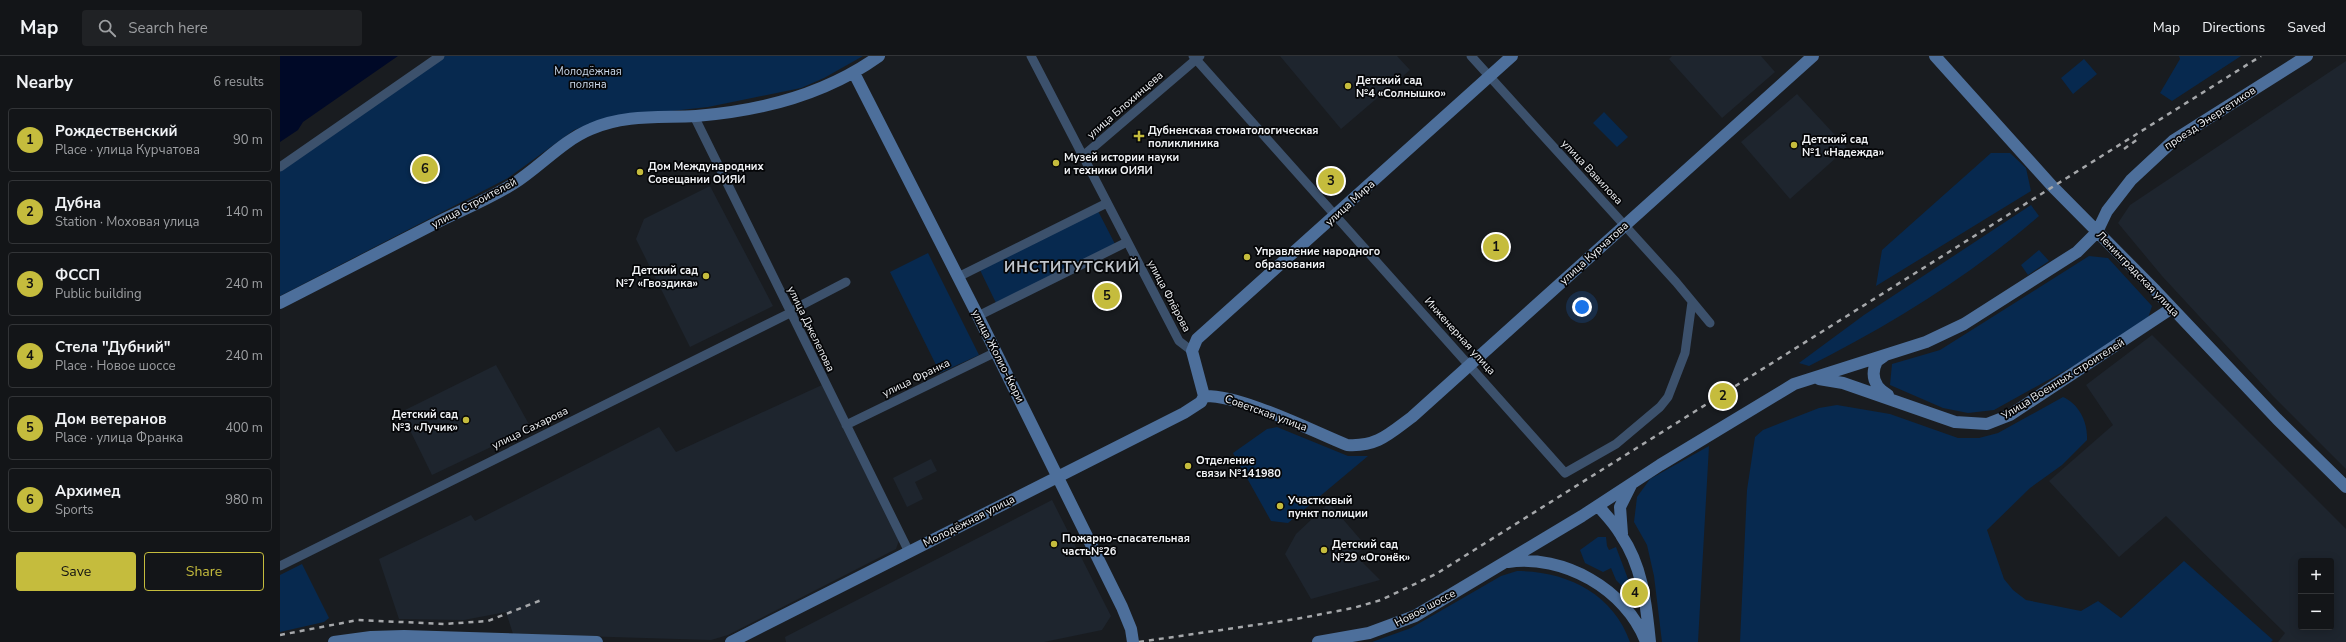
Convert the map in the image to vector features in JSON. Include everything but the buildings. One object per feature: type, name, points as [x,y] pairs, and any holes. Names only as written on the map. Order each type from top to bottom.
[{"type":"main road","name":"улица Строителей","points":[[280,303],[514,184],[569,142],[592,128],[635,118],[694,116],[735,112],[767,106],[797,97],[854,73],[879,56]]},
{"type":"main road","name":"улица Мира","points":[[1192,351],[1193,344],[1206,330],[1336,216],[1512,56]]},
{"type":"main road","name":"улица Курчатова","points":[[1372,444],[1385,438],[1412,417],[1813,56]]},
{"type":"main road","name":"Ленинградская улица","points":[[1935,56],[2031,163],[2277,419],[2346,487]]},
{"type":"main road","name":"проезд Энергетиков","points":[[1884,356],[1926,342],[1964,324],[2068,259],[2097,232],[2118,194],[2153,157],[2174,140],[2306,56]]},
{"type":"main road","name":"улица Жолио-Кюри","points":[[854,73],[978,316],[1122,607],[1131,629],[1133,642]]},
{"type":"main road","name":"Улица Военных строителей","points":[[1901,403],[1955,422],[1976,425],[1997,421],[2023,407],[2172,308]]},
{"type":"main road","points":[[1192,351],[1204,396]]},
{"type":"main road","points":[[1884,356],[1877,361],[1874,367],[1874,382],[1886,394],[1901,403]]},
{"type":"main road","name":"Новое шоссе","points":[[1318,642],[1369,633],[1401,623],[1503,564],[1784,390],[1811,379],[1884,356]]},
{"type":"main road","points":[[1811,379],[1843,383],[1901,403]]},
{"type":"main road","name":"Советская улица","points":[[1204,396],[1218,396],[1274,415],[1347,445],[1362,446],[1372,444]]},
{"type":"main road","name":"Молодёжная улица","points":[[731,642],[1184,413],[1201,402],[1204,396]]},
{"type":"main road","points":[[1622,535],[1620,507],[1634,482]]},
{"type":"main road","points":[[1598,506],[1622,535],[1636,562],[1646,601],[1650,642]]},
{"type":"main road","points":[[1537,543],[1537,553],[1544,562],[1549,564]]},
{"type":"main road","name":"Новое шоссе","points":[[1503,564],[1525,561],[1549,564],[1570,570],[1594,582],[1626,608],[1646,642]]},
{"type":"main road","points":[[1626,608],[1636,611],[1641,609],[1646,601]]},
{"type":"main road","points":[[334,642],[371,637],[404,636],[597,642]]},
{"type":"street","points":[[280,167],[440,56]]},
{"type":"street","name":"улица Флёрова","points":[[1031,56],[1179,341],[1192,351]]},
{"type":"street","name":"улица Вавилова","points":[[1471,56],[1625,225],[1710,323]]},
{"type":"street","name":"улица Блохинцева","points":[[1083,156],[1196,57]]},
{"type":"street","name":"Инженерная улица","points":[[1196,57],[1565,473],[1616,444],[1668,397],[1685,353],[1692,302]]},
{"type":"street","name":"улица Джелепова","points":[[694,116],[909,552]]},
{"type":"street","points":[[958,277],[1107,203]]},
{"type":"street","points":[[978,316],[1127,242]]},
{"type":"street","points":[[790,313],[798,306],[846,282]]},
{"type":"street","name":"улица Сахарова","points":[[280,566],[790,313]]},
{"type":"street","name":"улица Франка","points":[[846,425],[996,352]]},
{"type":"shaded area","points":[[280,56],[398,56],[303,122],[298,130],[280,142]]},
{"type":"shaded area","name":"Детский сад №4 «Солнышко»","points":[[1280,56],[1397,56],[1410,70],[1341,129]]},
{"type":"shaded area","points":[[1672,56],[1761,56],[1775,72],[1722,118],[1669,59]]},
{"type":"shaded area","points":[[2346,61],[2346,469],[2273,396],[2162,276],[2118,223],[2130,205]]},
{"type":"shaded area","name":"Детский сад №1 «Надежда»","points":[[1797,94],[1847,148],[1790,199],[1741,142]]},
{"type":"shaded area","name":"Детский сад №7 «Гвоздика»","points":[[710,186],[773,306],[690,347],[636,239],[644,219]]},
{"type":"shaded area","points":[[2152,335],[2346,529],[2346,642],[2278,642],[2285,633],[2166,516],[2119,557],[2049,481],[2113,425],[2086,385]]},
{"type":"shaded area","name":"Детский сад №3 «Лучик»","points":[[496,365],[531,428],[432,475],[401,412]]},
{"type":"shaded area","points":[[822,385],[899,540],[896,549],[728,635],[711,640],[513,634],[506,612],[464,620],[399,619],[379,559],[471,515],[475,521],[659,427],[676,452]]},
{"type":"shaded area","points":[[931,459],[937,471],[915,482],[923,499],[907,507],[893,478]]},
{"type":"shaded area","points":[[1052,500],[1111,616],[1102,630],[1044,642],[786,642],[785,637]]},
{"type":"shaded area","name":"Детский сад №29 «Огонёк»","points":[[1329,503],[1366,546],[1355,555],[1380,580],[1311,599],[1285,554],[1296,534]]},
{"type":"green space","name":"Молодёжная поляна","points":[[444,56],[863,56],[824,78],[801,88],[708,107],[607,118],[574,130],[508,178],[280,296],[280,170]]},
{"type":"green space","points":[[2179,56],[2241,56],[2172,101],[2160,93],[2180,59]]},
{"type":"green space","points":[[2084,59],[2097,74],[2073,94],[2061,78]]},
{"type":"green space","points":[[1604,112],[1628,137],[1617,147],[1593,123]]},
{"type":"green space","points":[[1991,153],[2010,153],[2026,168],[2031,191],[1876,286],[1882,250]]},
{"type":"green space","points":[[2031,205],[2039,216],[2013,238],[1957,279],[1869,334],[1809,366],[1799,363],[1864,315]]},
{"type":"green space","points":[[1098,211],[1115,244],[996,303],[980,270]]},
{"type":"green space","points":[[2039,250],[2049,261],[2028,275],[2021,265]]},
{"type":"green space","points":[[928,253],[979,355],[940,373],[890,272]]},
{"type":"green space","points":[[2089,256],[2108,258],[2152,306],[2148,318],[2084,360],[1994,410],[1968,413],[1943,408],[1890,385],[1892,364],[1940,350]]},
{"type":"green space","points":[[2063,397],[2074,404],[2081,414],[2086,427],[2087,440],[2062,465],[2030,488],[1987,530],[2004,579],[2013,590],[2026,600],[2081,611],[2098,601],[2121,618],[2184,561],[2273,640],[2271,642],[1740,642],[1747,490],[1755,437],[1763,430],[1819,408],[1837,405],[1890,414],[1958,438],[1979,438],[1998,433]]},
{"type":"green space","points":[[1277,427],[1348,456],[1368,456],[1288,523],[1271,521],[1233,453],[1267,429]]},
{"type":"green space","points":[[1709,446],[1698,642],[1662,642],[1654,576],[1647,545],[1634,522],[1637,497],[1650,479]]},
{"type":"green space","points":[[1598,537],[1606,537],[1609,550],[1616,547],[1631,587],[1625,589],[1616,580],[1611,568],[1603,572],[1585,563],[1580,550]]},
{"type":"green space","points":[[302,564],[329,618],[324,622],[280,632],[280,575]]},
{"type":"green space","points":[[1517,571],[1553,575],[1586,588],[1600,598],[1612,610],[1622,625],[1630,642],[1372,642],[1411,628],[1501,576]]},
{"type":"railway","points":[[1139,642],[1296,619],[1353,608],[1381,600],[1436,574],[2261,56]]},
{"type":"railway","points":[[2124,149],[2138,139]]},
{"type":"railway","points":[[280,635],[358,620],[444,624],[488,621],[544,599]]},
{"type":"place","name":"Детский сад №4 «Солнышко»","points":[[1348,86]]},
{"type":"place","name":"Дубненская стоматологическая поликлиника","points":[[1139,136]]},
{"type":"place","name":"Детский сад №1 «Надежда»","points":[[1794,145]]},
{"type":"place","name":"Музей истории науки и техники ОИЯИ","points":[[1056,163]]},
{"type":"place","name":"Архимед","points":[[425,169]]},
{"type":"place","name":"Дом Международних Совещании ОИЯИ","points":[[640,172]]},
{"type":"place","name":"ФССП","points":[[1331,181]]},
{"type":"place","name":"Рождественский","points":[[1496,247]]},
{"type":"place","name":"Управление народного образования","points":[[1247,257]]},
{"type":"place","name":"Детский сад №7 «Гвоздика»","points":[[706,276]]},
{"type":"place","name":"Дом ветеранов","points":[[1107,296]]},
{"type":"place","name":"Дубна","points":[[1723,396]]},
{"type":"place","name":"Детский сад №3 «Лучик»","points":[[466,420]]},
{"type":"place","name":"Отделение связи №141980","points":[[1188,466]]},
{"type":"place","name":"Участковый пункт полиции","points":[[1280,506]]},
{"type":"place","name":"Пожарно-спасательная часть№26","points":[[1054,544]]},
{"type":"place","name":"Детский сад №29 «Огонёк»","points":[[1324,550]]},
{"type":"place","name":"Стела \"Дубний\"","points":[[1635,593]]},
{"type":"district","name":"ИНСТИТУТСКИЙ","points":[[1072,267]]}]
